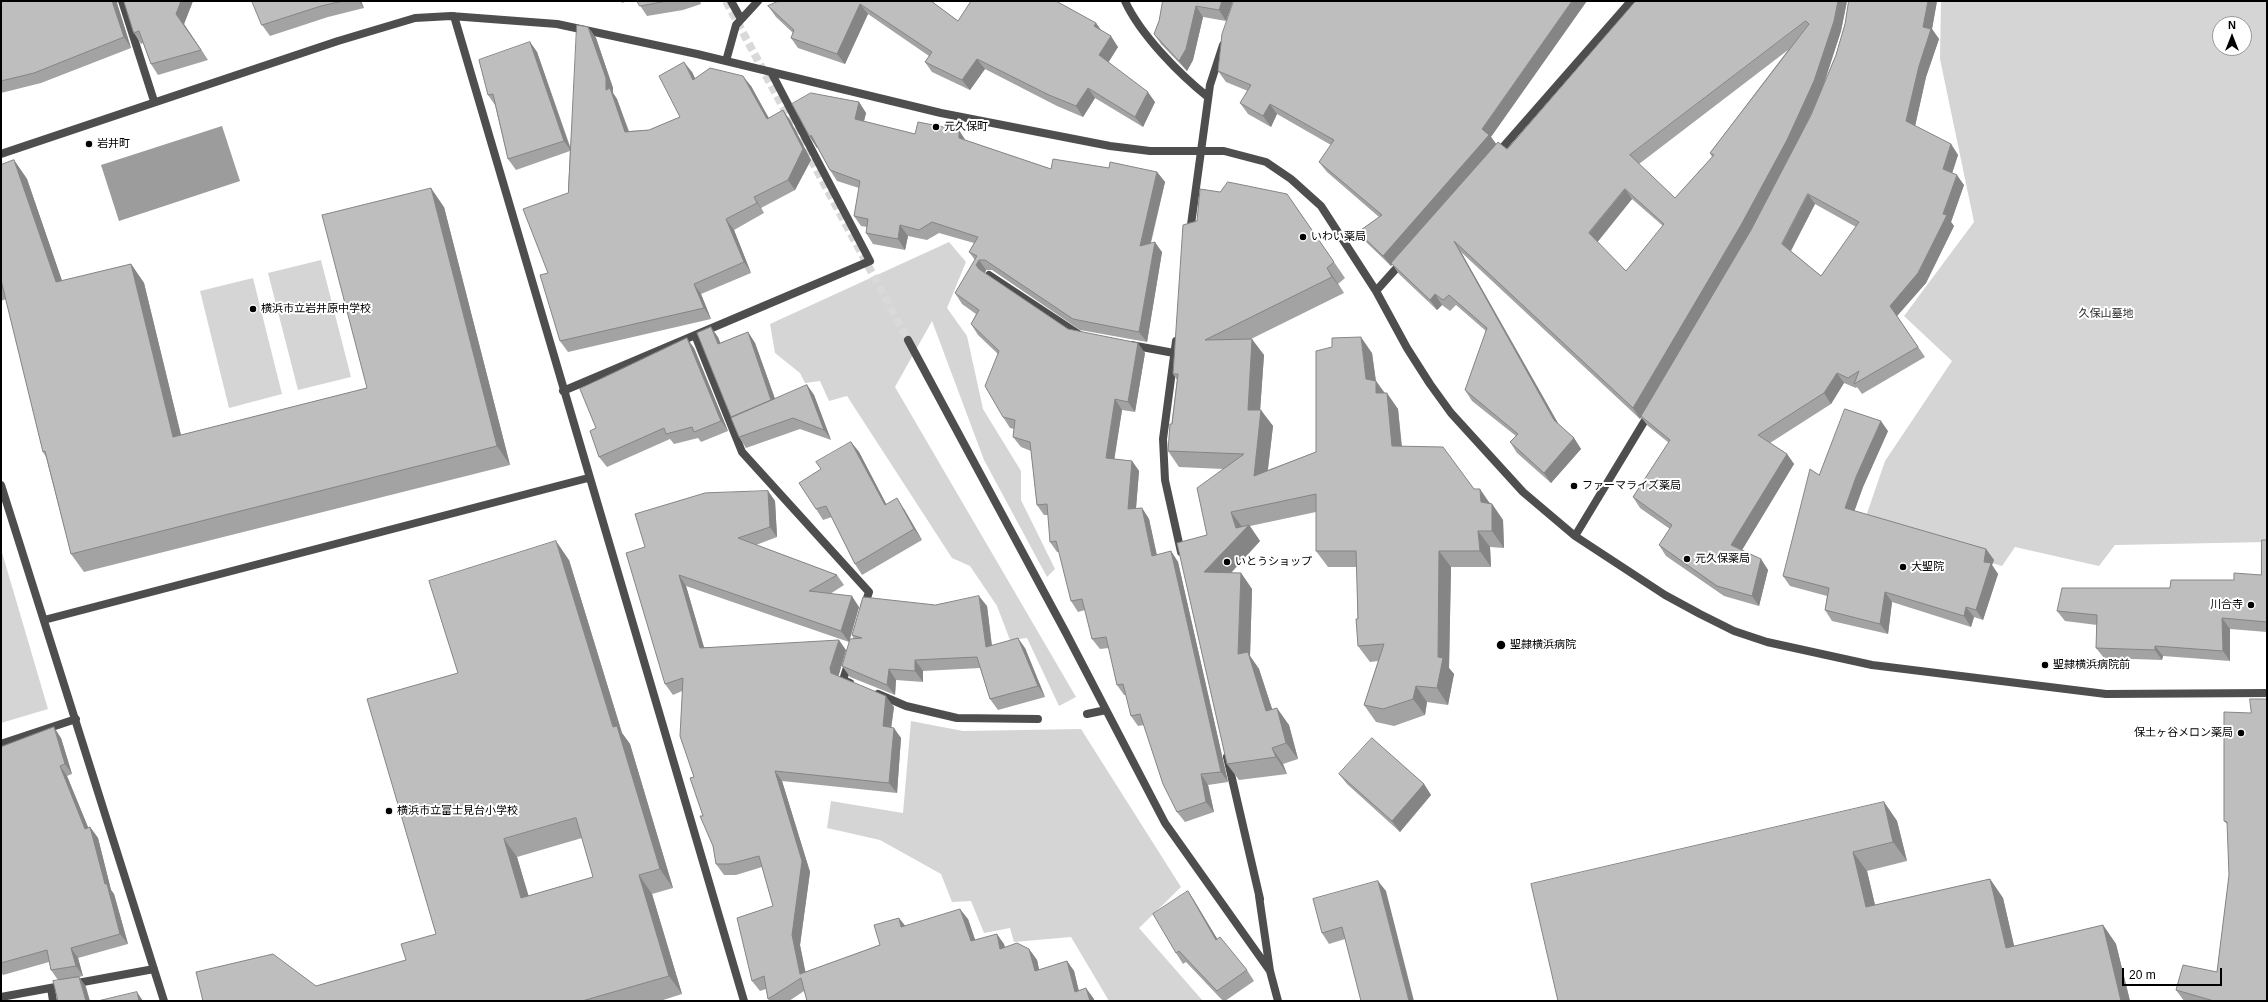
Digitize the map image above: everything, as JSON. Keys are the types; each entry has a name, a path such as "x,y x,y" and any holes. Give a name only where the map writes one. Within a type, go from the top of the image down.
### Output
{"street":[{"path":"122,1 154,101"},
{"path":"731,1 741,19"},
{"path":"726,61 736,25 758,1"},
{"path":"1125,1 1131,14 1183,77 1208,97"},
{"path":"1491,161 1631,1"},
{"path":"454,16 588,478 744,1001"},
{"path":"1,154 154,101 415,18 454,16 485,17 557,24 726,61 941,113 1110,146 1150,151 1224,151 1266,162 1291,179 1321,206 1376,291 1407,348 1451,413 1523,492 1575,536 1665,595 1734,630 1767,642 1872,665 2106,694 2267,693"},
{"path":"1189,244 1210,85 1227,36"},
{"path":"563,391 870,261 771,72"},
{"path":"1376,291 1407,255"},
{"path":"989,275 1078,335 1085,336"},
{"path":"1177,330 1163,439 1165,480 1182,557"},
{"path":"695,335 742,452 869,592 862,614"},
{"path":"908,340 1165,823 1270,971"},
{"path":"1122,343 1174,353"},
{"path":"1575,536 1653,407"},
{"path":"44,620 588,478"},
{"path":"1,485 164,1001"},
{"path":"852,651 843,680 857,686"},
{"path":"871,692 906,706 957,718 1038,719"},
{"path":"1087,714 1106,710"},
{"path":"1,744 76,719"},
{"path":"1226,751 1260,899"},
{"path":"1258,889 1270,971 1278,1001"},
{"path":"1,997 154,969"},
{"path":"51,988 53,1001"}],"green space":[{"name":"久保山墓地","path":"1941,1 2267,1 2267,542 2115,545 2099,566 2015,547 2002,566 1863,525 1885,461 1952,361 1904,316 1974,222 1940,59"},
{"path":"949,242 966,262 947,308 967,336 983,409 1021,471 1021,500 1055,569 1047,577 984,460 932,321 895,387 1076,697 1059,706 1027,638 1010,640 997,606 970,566 952,558 847,396 829,401 820,381 805,383 800,373 775,353 770,324"},
{"path":"321,260 351,377 298,390 268,273"},
{"path":"253,278 282,394 229,408 200,291"},
{"path":"1,549 48,709 1,723"},
{"path":"911,721 963,731 1081,729 1181,887 1139,928 1203,1001 1109,1001 1071,937 1014,942 1010,928 984,933 971,901 952,902 941,874 880,840 827,828 831,801 903,813"}],"shaded area":[{"path":"222,126 240,181 119,221 101,165"}],"building":[{"path":"1,1 112,1 124,37 34,73 1,81"},
{"path":"124,1 181,1 176,14 201,50 151,64 139,31 134,33"},
{"path":"252,1 343,1 321,6 262,25"},
{"path":"637,1 667,1 640,6"},
{"path":"779,1 931,1 958,21 971,1 1056,1 1096,23 1094,26 1111,36 1099,55 1148,92 1135,117 1088,88 1076,106 1049,95 977,59 962,80 925,62 932,52 860,4 837,54 791,38 794,30 768,6"},
{"path":"1163,1 1222,1 1219,10 1196,6 1186,49 1179,61 1154,34 1159,21"},
{"path":"1234,1 1572,1 1482,129 1489,135 1383,256 1358,232 1382,215 1319,162 1334,140 1270,104 1263,116 1240,103 1251,85 1218,71 1222,34"},
{"path":"1636,1 1838,1 1834,21 1814,81 1787,140 1741,225 1633,408 1454,241 1554,420 1574,438 1544,473 1510,442 1518,434 1465,390 1487,328 1449,295 1443,300 1435,294 1430,300 1391,263 1498,142 1507,149","holes":["1806,21 1809,24 1710,153 1714,155 1675,198 1630,155","1625,189 1664,224 1626,271 1589,233"]},
{"path":"1849,1 1928,1 1923,27 1931,29 1919,66 1906,121 1951,144 1943,169 1957,175 1943,214 1947,215 1918,273 1890,306 1918,347 1854,384 1859,371 1848,378 1837,373 1824,393 1758,435 1787,454 1731,545 1761,559 1752,596 1717,586 1659,545 1672,525 1633,497 1670,440 1641,416 1751,230 1811,115 1836,55 1845,24","holes":["1808,194 1859,222 1821,276 1782,244"]},
{"path":"577,25 588,27 606,78 606,90 610,88 625,132 649,130 680,117 659,76 684,62 693,80 710,68 743,76 767,119 783,110 803,149 788,180 754,197 757,203 726,219 744,262 694,284 704,308 560,341 540,275 548,273 523,209 568,193"},
{"path":"530,42 564,141 508,159 493,94 488,95 479,60"},
{"path":"811,93 859,102 855,119 915,134 918,122 959,130 959,138 1051,169 1053,159 1109,168 1110,162 1157,172 1140,246 1155,242 1139,332 1073,319 985,260 979,260 976,265 979,269 1068,329 1138,343 1128,402 1115,399 1106,458 1132,461 1128,509 1142,508 1152,556 1171,551 1221,772 1201,774 1206,802 1177,812 1163,784 1140,714 1131,716 1123,684 1117,685 1106,637 1092,639 1082,599 1071,601 1056,541 1050,542 1047,504 1037,505 1030,442 1013,437 1015,420 1003,417 985,386 999,351 971,324 979,310 955,293 977,256 969,252 978,237 932,222 919,230 900,225 898,239 866,233 868,219 854,216 860,181 830,170 792,104"},
{"path":"14,160 56,282 131,264 173,437 367,388 322,215 431,188 497,446 71,554 45,451 43,452 1,280 1,165"},
{"path":"1228,182 1287,194 1334,262 1327,268 1332,277 1205,340 1252,339 1248,410 1261,410 1254,476 1316,452 1316,351 1332,347 1332,338 1361,337 1366,379 1376,381 1376,393 1387,393 1392,446 1443,447 1474,489 1480,489 1481,502 1492,504 1492,531 1478,531 1480,551 1439,551 1438,657 1443,658 1437,688 1416,686 1413,699 1383,709 1364,705 1384,644 1358,646 1356,619 1358,619 1356,551 1316,551 1316,494 1231,512 1236,528 1249,525 1204,572 1241,573 1238,654 1248,652 1266,711 1277,708 1286,743 1272,748 1276,757 1227,764 1177,543 1207,535 1197,488 1244,454 1168,451 1170,424 1172,424 1178,374 1173,374 1183,225 1197,221 1200,189 1220,192"},
{"path":"711,327 718,344 748,332 771,400 731,417 697,333"},
{"path":"687,338 721,421 694,432 692,427 666,434 664,428 599,457 590,431 596,428 580,389"},
{"path":"807,385 824,430 793,418 739,437 731,418"},
{"path":"1845,409 1881,421 1856,477 1845,508 1986,549 1984,562 1991,563 1976,610 1966,607 1964,616 1885,592 1880,624 1825,610 1829,588 1783,576 1810,469 1819,475"},
{"path":"851,442 885,505 897,498 914,529 855,564 826,506 816,509 799,483 821,469 816,462"},
{"path":"768,491 770,527 738,538 837,575 809,591 852,596 841,631 679,575 700,648 839,640 830,668 831,673 886,696 883,726 894,728 889,783 775,771 802,861 792,935 800,974 880,945 874,925 899,918 901,927 960,909 971,941 997,934 1000,949 1017,943 1029,949 1035,971 1067,961 1075,992 1086,988 1090,1001 807,1001 801,978 768,999 764,976 752,981 737,918 773,906 759,856 729,864 716,864 713,846 700,816 703,816 690,778 694,777 680,736 683,678 665,684 626,553 645,547 635,514 705,493"},
{"path":"2262,540 2267,540 2267,622 2222,618 2223,651 2155,646 2155,650 2096,648 2097,615 2057,611 2062,588 2170,588 2171,580 2234,580 2234,573 2261,575"},
{"path":"556,541 613,727 617,726 660,869 639,875 669,976 582,1001 203,1001 196,972 273,954 316,986 406,960 401,944 436,934 367,699 458,673 429,581","holes":["576,818 593,877 521,898 504,839"]},
{"path":"979,596 986,647 1018,638 1038,686 990,699 977,657 915,660 915,671 889,669 887,685 842,666 850,639 862,638 852,635 863,597 935,605"},
{"path":"2250,699 2267,699 2267,1001 2214,1001 2176,990 2183,965 2217,972 2229,875 2227,822 2224,821 2224,712 2251,713"},
{"path":"54,727 65,764 60,766 85,829 90,827 120,934 71,948 76,966 51,970 47,950 1,963 1,747"},
{"path":"1372,738 1424,784 1392,821 1339,774"},
{"path":"1884,802 1893,842 1853,852 1866,907 1990,879 2006,948 2103,925 2121,1001 1558,1001 1531,884"},
{"path":"1378,881 1409,1001 1361,1001 1342,927 1322,933 1313,899"},
{"path":"1188,891 1216,940 1220,937 1247,970 1217,991 1179,951 1176,953 1153,914"},
{"path":"79,977 86,1001 58,1001 53,981"},
{"path":"137,992 139,1001 98,1001"}],"tunnel":[{"path":"726,1 908,340"}],"place":[{"name":"元久保町","path":"936,127"},
{"name":"岩井町","path":"89,144"},
{"name":"いわい薬局","path":"1303,237"},
{"name":"横浜市立岩井原中学校","path":"253,309"},
{"name":"ファーマライズ薬局","path":"1574,486"},
{"name":"元久保薬局","path":"1687,559"},
{"name":"いとうショップ","path":"1227,562"},
{"name":"大聖院","path":"1903,567"},
{"name":"川合寺","path":"2251,605"},
{"name":"聖隷横浜病院","path":"1501,645"},
{"name":"聖隷横浜病院前","path":"2045,665"},
{"name":"保土ヶ谷メロン薬局","path":"2241,733"},
{"name":"横浜市立富士見台小学校","path":"389,811"}]}
